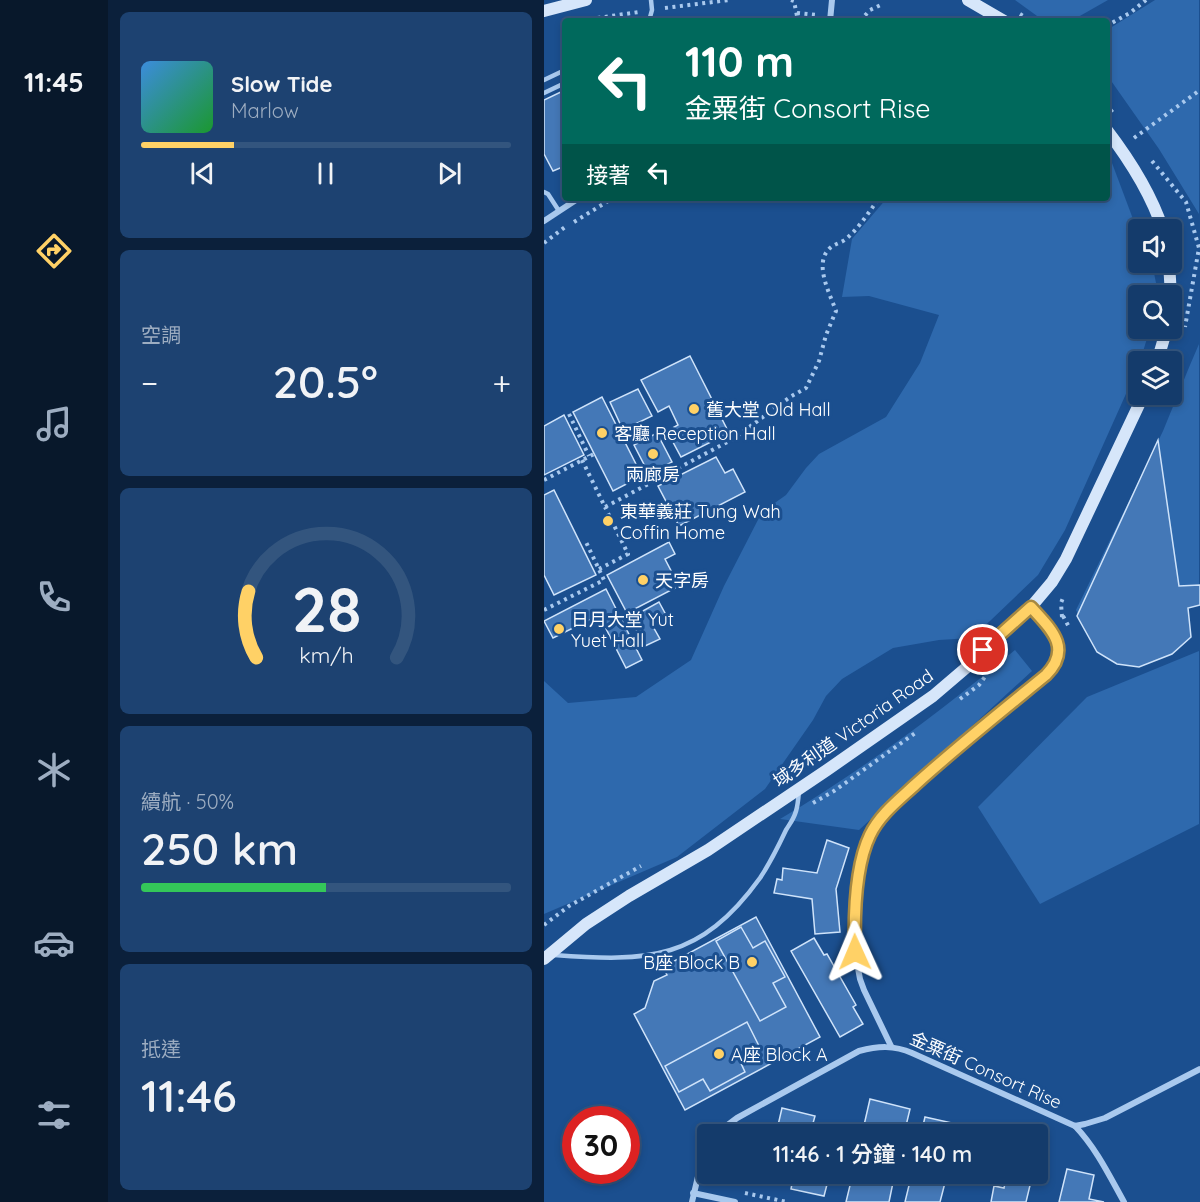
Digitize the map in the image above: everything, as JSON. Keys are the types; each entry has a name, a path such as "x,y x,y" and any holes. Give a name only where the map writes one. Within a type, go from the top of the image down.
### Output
{"main road":[{"path":"544,11 586,0"},
{"path":"968,0 996,18"},
{"path":"1110,135 1134,168 1158,219"},
{"name":"域多利道 Victoria Road","path":"549,954 586,924 708,850 796,791 933,696 967,667 1031,607 1052,582 1079,535 1139,405"}],"street":[{"path":"830,18 832,0"},
{"path":"544,221 574,201"},
{"name":"金粟街 Consort Rise","path":"1031,607 1050,628 1058,642 1057,660 1051,670 959,746 888,810 873,830 866,845 857,891 855,923 855,952 864,990 891,1046 912,1053 1075,1126 1086,1125 1105,1118 1200,1069"},
{"path":"729,1124 859,1051 891,1046"},
{"path":"1075,1126 1087,1138 1124,1202"},
{"path":"692,1202 697,1181"},
{"path":"693,1193 735,1202"}],"lane":[{"path":"651,0 651,18"},
{"path":"544,80 562,71"},
{"path":"544,93 562,84"},
{"path":"544,192 548,194 559,211"},
{"path":"549,954 627,958 649,956 671,951 692,942 712,929 732,912 750,891 777,851 796,813 796,791"}],"path":[{"path":"1110,24 1130,13 1146,0"},
{"path":"793,1 797,18"},
{"path":"863,18 870,10 883,4"},
{"path":"1133,139 1200,90"},
{"path":"544,243 568,225 608,201"},
{"path":"605,507 733,440 790,397 806,388 819,361 836,311 822,271 823,259 829,249 846,240 878,201"},
{"path":"569,414 589,456"},
{"path":"544,480 594,454"},
{"path":"582,460 628,554 599,569"},
{"path":"544,610 604,580 586,542"},
{"path":"1063,616 1071,634"},
{"path":"735,1190 787,1202"}],"shaded area":[{"path":"1015,0 1108,0 1076,18 1040,18"},
{"path":"1155,0 1199,0 1199,214 1159,149 1110,79 1110,28"},
{"path":"1110,160 1133,219 1128,219 1128,273 1154,273 1156,285 1128,285 1128,339 1147,339 1143,351 1128,351 1128,389 1065,530 1038,575 971,638 939,640 893,648 842,679 826,696 813,720 765,789 677,857 544,914 544,681 568,703 636,697 691,660 724,586 762,512 786,495 819,454 886,417 920,363 939,315 869,296 842,297 852,239 884,201 1110,201"},
{"path":"1199,344 1199,603 1189,608 1174,630 1149,646 1097,653 1076,610 1174,405 1182,405 1182,385"},
{"path":"1015,650 1032,671 859,830 780,819 901,739"},
{"path":"1199,651 1199,824 1040,904 978,807 1087,697"}],"building":[{"path":"562,91 562,167 553,171 544,154 544,100"},
{"name":"舊大堂 Old Hall","path":"690,356 729,433 681,457 667,431 678,425 669,406 658,412 641,380"},
{"path":"638,389 652,416 623,430 610,402"},
{"name":"客廳 Reception Hall","path":"602,397 642,476 613,491 573,412"},
{"path":"564,415 584,455 544,475 544,426"},
{"name":"兩廊房","path":"657,433 672,462 649,474 634,445"},
{"path":"1158,440 1179,586 1200,585 1200,605 1188,608 1191,637 1172,654 1139,667 1117,664 1097,652 1077,616"},
{"path":"716,457 725,473 733,469 745,492 679,526 658,486"},
{"path":"554,490 596,575 554,595 544,575 544,495"},
{"name":"天字房","path":"669,542 675,554 665,559 679,586 627,613 607,575"},
{"name":"日月大堂 Yut Yuet Hall","path":"606,589 642,660 626,668 599,615 553,638 544,621"},
{"path":"659,602 666,615 651,623 660,639 645,646 630,618"},
{"path":"827,840 849,848 836,889 840,932 815,934 812,899 774,893 777,879 782,880 783,868 817,873"},
{"path":"756,917 820,1037 685,1110 634,1014 645,1008 654,981 667,975 663,967"},
{"name":"B座 Block B","path":"741,927 753,948 765,941 785,977 773,983 786,1007 760,1021 716,941"},
{"name":"A座 Block A","path":"814,938 824,955 827,954 856,1005 853,1007 863,1024 840,1037 791,951"},
{"name":"A座 Block A","path":"747,1022 760,1048 739,1059 745,1072 710,1091 703,1079 679,1092 665,1066"},
{"path":"870,1099 910,1109 906,1124 864,1124"},
{"path":"782,1108 815,1116 813,1124 778,1124"},
{"path":"925,1117 956,1124 923,1124"},
{"path":"1067,1169 1094,1175 1089,1199 1104,1202 1059,1202"},
{"path":"792,1184 827,1184 824,1196 791,1189"},
{"path":"850,1184 893,1184 889,1202 846,1202"},
{"path":"909,1184 945,1184 940,1202 905,1202"},
{"path":"1005,1184 1030,1184 1026,1202 991,1202 994,1186 1004,1188"}],"place":[{"name":"舊大堂 Old Hall","path":"694,409"},
{"name":"客廳 Reception Hall","path":"602,433"},
{"name":"兩廊房","path":"653,454"},
{"name":"東華義莊 Tung Wah Coffin Home","path":"608,521"},
{"name":"天字房","path":"643,580"},
{"name":"日月大堂 Yut Yuet Hall","path":"559,629"},
{"name":"B座 Block B","path":"752,962"},
{"name":"A座 Block A","path":"719,1054"}],"route":[{"path":"855,952 859,877 866,845 877,823 888,810 959,746 1046,675 1057,660 1059,648 1050,628 1031,607 983,650"}]}
